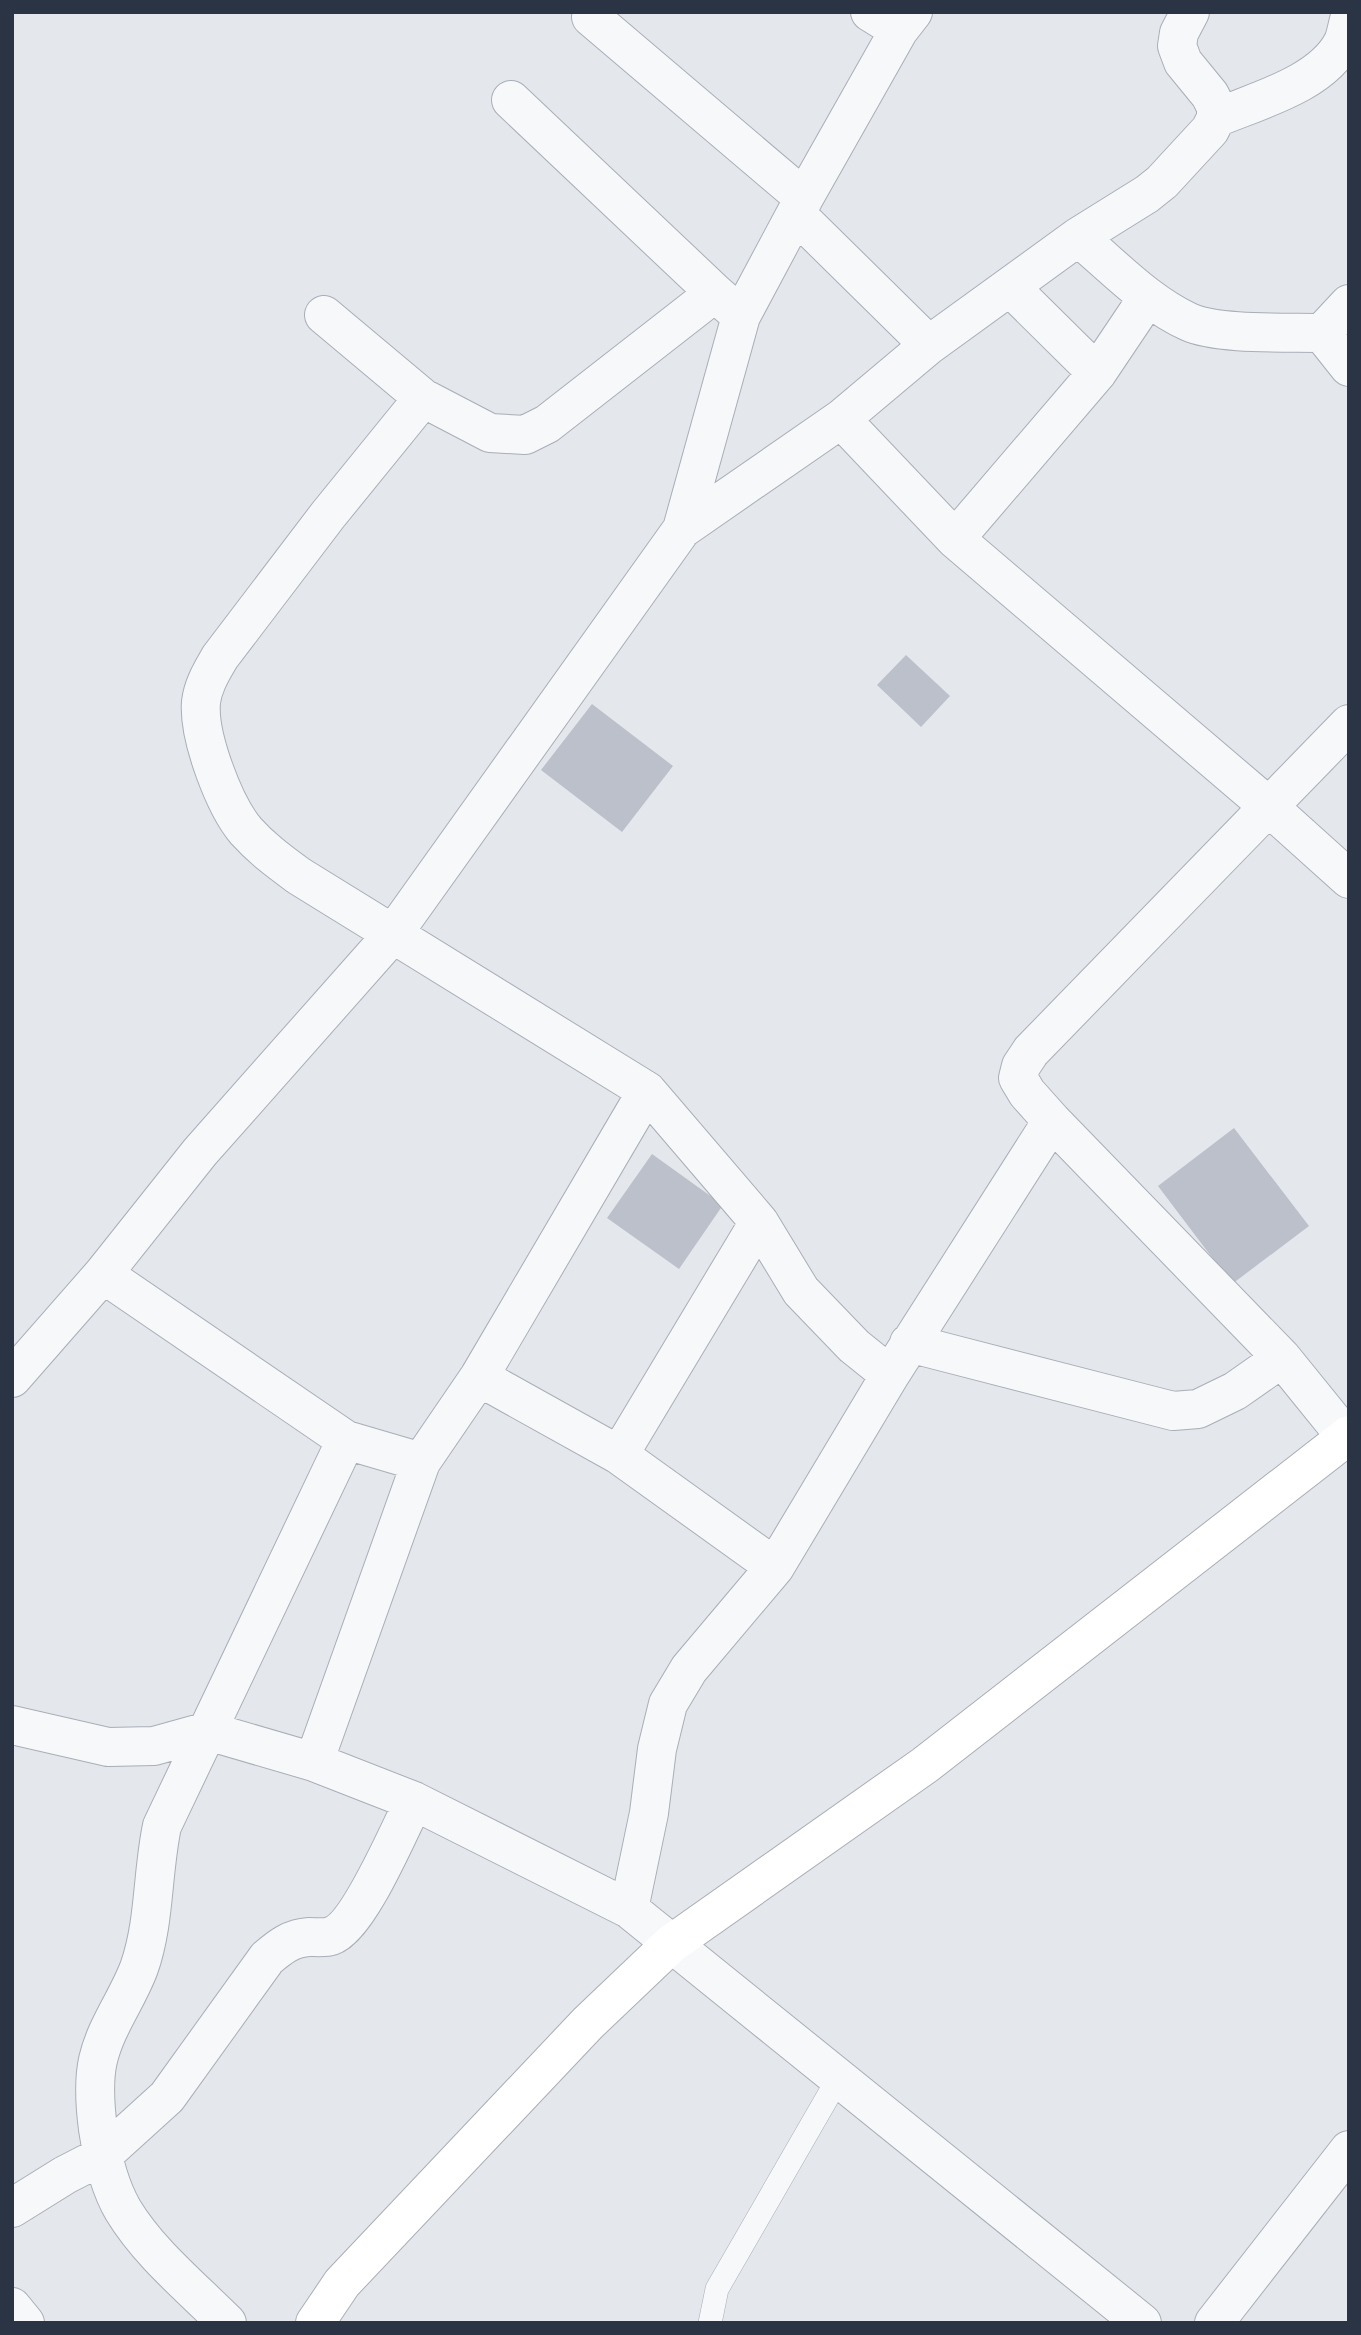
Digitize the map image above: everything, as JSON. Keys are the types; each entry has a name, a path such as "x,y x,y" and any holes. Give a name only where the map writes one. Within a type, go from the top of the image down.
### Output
{"street":[{"path":"12,1378 103,1274 200,1152 393,934 682,528 841,419 929,345 1078,237 1147,194 1162,182 1210,130 1216,118 1216,107 1210,95 1183,62 1177,46 1179,33 1190,12"},
{"path":"592,17 800,206 929,345"},
{"path":"324,316 423,398 490,433 525,435 547,425 728,304 800,206 894,18"},
{"path":"1216,118 1314,74 1342,42 1349,20"},
{"path":"511,100 728,304"},
{"path":"1078,237 1147,297 1190,323 1228,330 1322,333 1349,367"},
{"path":"1010,287 1097,373"},
{"path":"955,538 1097,373 1147,297"},
{"path":"1322,333 1349,303"},
{"path":"682,528 728,304"},
{"path":"423,398 328,516 220,657 207,680 201,700 201,720 208,749 230,809 245,830 266,852 299,876 647,1091 759,1222 801,1291 846,1338 900,1359 1173,1411 1198,1409 1235,1391 1282,1358"},
{"path":"841,419 955,538 1268,806 1349,879"},
{"path":"315,2323 342,2283 589,2023 670,1944 925,1765 1348,1436 1282,1358 1052,1121 1018,1078 1021,1066 1031,1051 1349,723"},
{"path":"314,1762 421,1462 479,1377 647,1091"},
{"path":"629,1909 649,1813 657,1749 668,1704 689,1669 775,1567 900,1359 1052,1121"},
{"path":"619,1455 759,1222"},
{"path":"103,1274 346,1440 421,1462"},
{"path":"479,1377 619,1455 775,1567"},
{"path":"84,2165 95,2106 98,2061 109,2028 139,1968 153,1899 162,1826 346,1440"},
{"path":"12,1725 108,1747 154,1746 208,1731 314,1762 414,1801 629,1909 1142,2323"},
{"path":"12,2208 84,2165 167,2097 267,1958 285,1942 331,1936 344,1928 359,1909 414,1801"},
{"path":"1214,2323 1349,2150"},
{"path":"84,2165 159,2255 227,2323"},
{"path":"12,2307 25,2323"}],"lane":[{"path":"709,2323 717,2289 838,2078"}],"building":[{"path":"906,655 950,696 921,727 877,685"},
{"path":"592,704 673,766 622,832 541,770"},
{"path":"1234,1128 1309,1226 1232,1284 1158,1186"},
{"path":"652,1154 723,1205 679,1269 607,1218"}]}
